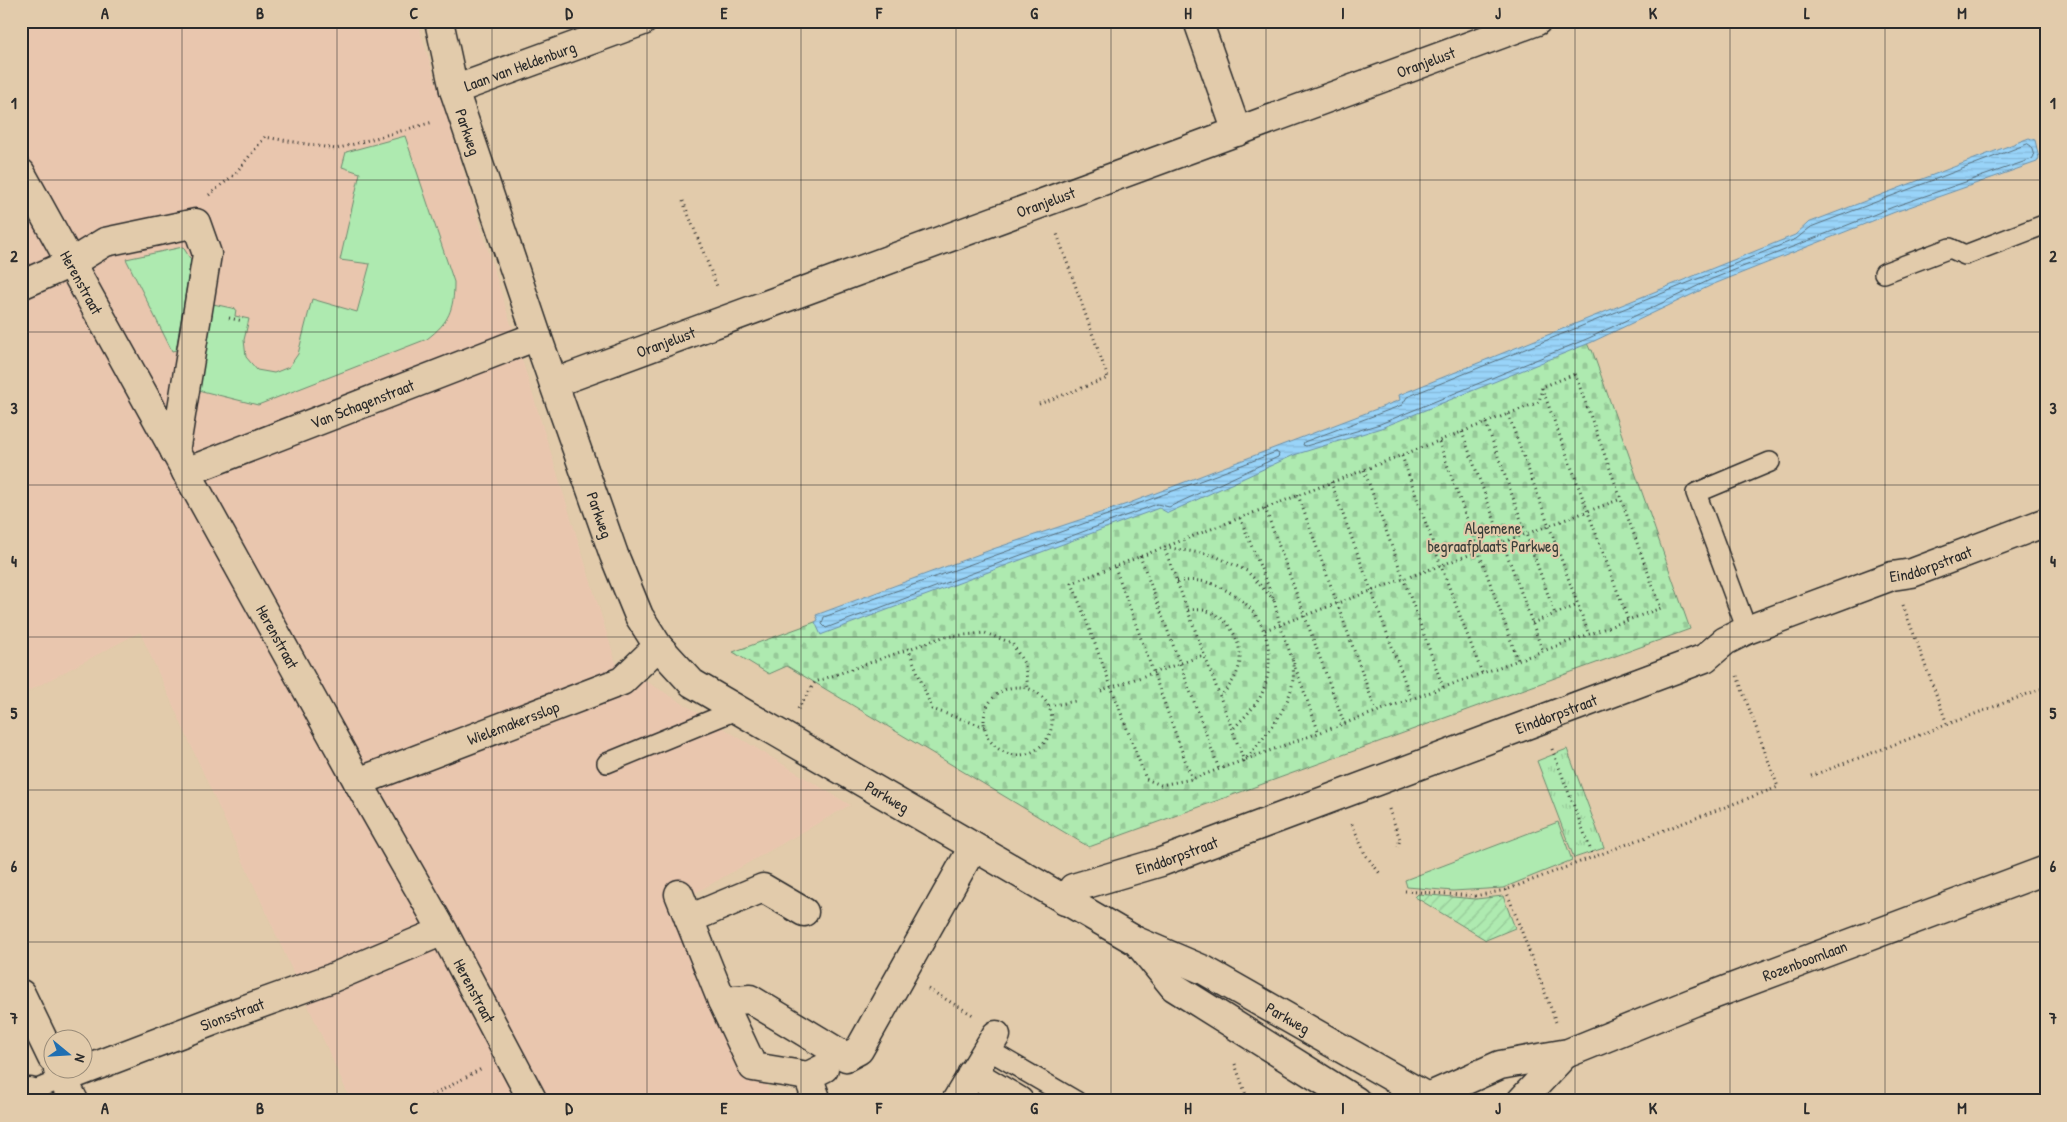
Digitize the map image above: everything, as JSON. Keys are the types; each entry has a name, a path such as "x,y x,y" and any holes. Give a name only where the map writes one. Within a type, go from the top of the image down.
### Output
{"street":[{"name":"Parkweg","path":"439,21 454,90 537,336 614,554 638,616 658,646 692,683 1065,901 1136,941 1204,970 1430,1099"},
{"name":"Laan van Heldenburg","path":"454,90 643,21"},
{"path":"1198,21 1238,132"},
{"name":"Oranjelust","path":"554,383 1537,21"},
{"name":"Herenstraat","path":"21,173 358,782 443,931 533,1101"},
{"path":"21,285 71,263 105,242 196,223 207,254 181,462"},
{"name":"Van Schagenstraat","path":"181,462 537,336"},
{"name":"Einddorpstraat","path":"1065,901 1073,888 1161,862 1542,720 1704,658 1736,636 1892,576 1912,573 2046,522"},
{"name":"Wielemakersslop","path":"358,782 622,680 658,646"},
{"path":"679,894 722,1001 753,1067 812,1089 846,1057 859,1050 899,971 973,847"},
{"name":"Rozenboomlaan","path":"1430,1099 1500,1066 1567,1054 1694,1002 2046,870"},
{"path":"689,919 763,888 804,912"},
{"name":"Sionsstraat","path":"92,1066 332,978 443,931"},
{"name":"Parkweg","path":"1136,941 1174,987 1356,1101"},
{"path":"21,994 42,1037"},
{"path":"722,1001 750,999 846,1057"},
{"path":"956,1101 991,1042"},
{"name":"Rozenboomlaan","path":"1522,1101 1567,1054"},
{"path":"972,1073 1019,1101"}],"lane":[{"path":"1884,273 1950,248 1965,254 2046,224"},
{"path":"1736,636 1696,493 1770,462"},
{"path":"607,763 736,710"},
{"path":"991,1042 1076,1101"},
{"name":"Sionsstraat","path":"27,1096 56,1080"}],"path":[{"path":"196,223 208,196 234,175 265,138 336,150 400,131"},
{"path":"683,201 729,318"},
{"path":"1039,404 1108,378 1046,202"},
{"path":"1575,374 1661,608 1192,779 1161,785 1146,779 1072,582 1539,402 1542,387 1575,374"},
{"path":"1542,387 1586,512 1628,620"},
{"path":"1508,414 1589,635"},
{"path":"1486,423 1555,614"},
{"path":"1462,432 1543,652"},
{"path":"1439,442 1518,660"},
{"path":"1402,456 1482,673"},
{"path":"1364,470 1443,687"},
{"path":"1331,482 1411,698"},
{"path":"1298,495 1376,711"},
{"path":"1265,630 1621,499"},
{"path":"1265,508 1303,616 1344,723"},
{"path":"1240,518 1274,600 1280,625 1319,733"},
{"path":"1164,547 1244,761"},
{"path":"1164,547 1213,555 1247,571 1274,600"},
{"path":"1140,556 1219,769"},
{"path":"1115,567 1192,779"},
{"path":"1892,576 1947,724"},
{"path":"1177,581 1201,581 1221,588 1238,597 1257,615 1265,630 1269,649 1268,673 1263,692 1252,709 1232,730"},
{"path":"1532,624 1578,605"},
{"path":"1188,610 1208,611 1227,622 1236,637 1240,655 1239,668 1231,685 1220,697"},
{"path":"784,736 814,682 943,637 985,633 1012,644 1024,665 1028,688"},
{"path":"1405,891 1475,896 1506,890 1778,787 1736,636"},
{"path":"908,648 932,709 984,728"},
{"path":"1101,691 1204,655"},
{"path":"1244,761 1269,730 1289,699 1294,680 1292,656"},
{"path":"1811,776 2046,687"},
{"path":"1028,688 1044,698 1049,706 1052,717 1052,729 1047,740 1029,754 1017,756 1006,754 996,748 989,739 984,728 984,716 988,705 1005,689 1028,688"},
{"path":"1049,706 1075,701"},
{"path":"1542,720 1593,856"},
{"path":"1338,795 1365,854 1381,875"},
{"path":"1398,847 1400,839"},
{"path":"1506,890 1567,1054"},
{"path":"899,971 989,1024 991,1042"},
{"path":"422,1101 483,1068"}],"shaded area":[{"path":"21,21 417,21 616,663 850,805 676,904 774,1101 351,1101 140,632 21,695"}],"green space":[{"path":"405,136 454,282 453,300 449,315 440,327 427,339 258,405 194,389 213,304 236,309 235,316 249,319 244,340 246,357 257,370 274,373 289,367 298,354 312,299 357,312 370,264 340,260 360,173 342,167 346,152"},
{"path":"183,247 191,260 176,350 172,351 126,259"},
{"name":"Algemene begraafplaats Parkweg","path":"1585,338 1590,350 1592,350 1690,629 1089,847 787,666 769,674 733,652 815,622 823,627"},
{"path":"1567,749 1604,848 1574,858 1537,761"},
{"path":"1558,822 1572,860 1503,888 1453,891 1407,887 1405,880"},
{"path":"1418,894 1476,899 1503,896 1515,928 1486,940 1415,897"}],"water":[{"path":"2029,138 2035,140 2039,158 2037,162 1895,212 1714,284 1592,342 1381,428 1294,455 1168,513 1159,508 821,635 815,622 818,620 816,615 993,549 1127,504 1400,400 1399,395 1795,235 1808,223"}]}
